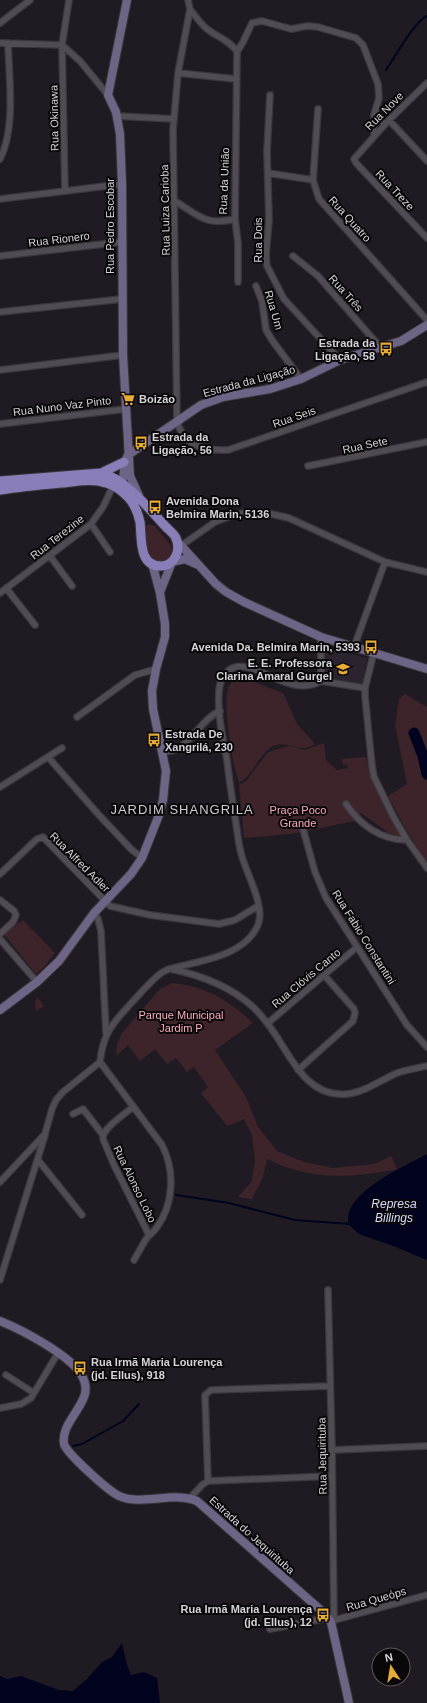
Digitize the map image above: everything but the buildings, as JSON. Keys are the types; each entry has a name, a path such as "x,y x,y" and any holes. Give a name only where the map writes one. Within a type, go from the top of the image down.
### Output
{"main road":[{"path":"108,95 127,0"},
{"name":"Rua Pedro Escobar","path":"108,95 117,116 120,134 126,459 132,482 140,499"},
{"name":"Estrada da Ligação","path":"126,459 177,421 201,405 212,400 270,388 302,379 340,360 401,341 427,325"},
{"path":"101,473 126,459"},
{"name":"Rua Pedro Escobar","path":"118,486 126,459"},
{"path":"0,481 101,473 109,475 134,505 140,526 143,554 147,560 163,566 184,559 199,566"},
{"path":"0,490 84,481 96,481 118,486 140,499 199,566 226,592 244,602 321,637 427,669"},
{"path":"140,526 149,519 159,520"},
{"path":"160,593 177,553 179,542"},
{"path":"0,1010 37,982 59,961 94,913 131,874 142,858 164,800 166,771 152,691 156,669 165,637 165,624 160,593 152,563"},
{"path":"0,1321 58,1353 81,1374 86,1388 84,1396 65,1431 64,1445 67,1450 106,1487 123,1498 190,1498"},
{"name":"Estrada do Jequirituba","path":"190,1498 205,1507 331,1620"},
{"path":"331,1620 349,1703"}],"street":[{"path":"0,23 30,0"},
{"name":"Rua Okinawa","path":"64,191 62,45 69,0"},
{"name":"Rua Luiza Carioba","path":"177,421 174,119 178,73 190,9 188,0"},
{"path":"190,9 198,20 233,47 237,52 244,42 252,23 256,21 262,21 291,29 308,26 318,27 356,38 363,45 378,84 379,98 374,115 374,136"},
{"path":"0,43 62,45 69,49 108,95"},
{"path":"0,159 6,145 10,129 8,43"},
{"name":"Rua da União","path":"175,201 205,220 220,222 235,219 237,52"},
{"path":"178,73 236,79"},
{"name":"Rua Nove","path":"357,154 427,83"},
{"name":"Rua Dois","path":"270,95 267,151 269,220 266,256 267,266 284,299 340,360"},
{"name":"Rua Quatro","path":"318,109 313,180 316,193 323,205 427,320"},
{"path":"374,115 387,122 427,161"},
{"path":"117,116 174,119"},
{"name":"Rua Treze","path":"357,154 354,159 356,163 427,238"},
{"path":"268,173 313,180"},
{"path":"0,199 122,184"},
{"path":"235,219 238,243 238,282"},
{"name":"Rua Rionero","path":"0,256 121,242"},
{"name":"Rua Três","path":"293,256 318,276 381,348"},
{"name":"Rua Um","path":"256,286 262,301 266,330 302,379"},
{"path":"0,312 122,299"},
{"path":"0,370 123,355"},
{"name":"Rua Seis","path":"177,421 182,434 195,445 204,449 228,450 427,382"},
{"name":"Rua Nuno Vaz Pinto","path":"0,424 126,409"},
{"name":"Rua Sete","path":"308,466 427,442"},
{"name":"Rua Terezine","path":"0,593 91,524 118,486"},
{"path":"179,542 215,522 234,515 251,512 267,513 289,518 385,562 427,572"},
{"path":"91,524 110,552"},
{"path":"50,556 72,586"},
{"path":"354,647 385,562"},
{"path":"6,588 35,625"},
{"path":"321,637 321,681"},
{"path":"374,652 365,688 366,716 373,771 378,787 407,840 427,868"},
{"path":"106,1035 113,1022 156,977 169,969 217,956 236,948 252,935 258,925 260,916 253,883 239,845 220,711 220,684 225,675 235,668 248,668 298,686 308,686 321,681 365,688"},
{"path":"78,717 135,675 156,669"},
{"path":"162,751 171,752 180,748 207,720 220,711"},
{"path":"0,787 62,748"},
{"path":"48,757 98,814 127,845 142,858"},
{"path":"346,804 354,817 378,833 389,838 407,840"},
{"name":"Rua Fabio Constantini","path":"303,829 319,883 339,920 407,1025 427,1047"},
{"name":"Rua Alfred Adler","path":"0,874 41,837 45,838 106,902"},
{"path":"0,900 14,911 16,916 13,922 0,934"},
{"path":"106,902 110,906 124,910 219,924 235,920 258,906"},
{"path":"0,1280 56,1100 63,1092 100,1062 106,1035 101,931 98,919 94,913"},
{"path":"0,939 37,982"},
{"name":"Rua Clóvis Canto","path":"268,1023 357,947"},
{"path":"169,969 207,980 226,988 251,1006 268,1023 298,1070 307,1080 324,1090 347,1094 366,1088 399,1072 427,1066"},
{"path":"298,1070 353,1021 355,1017 354,1010 324,975"},
{"path":"100,1062 162,1145 169,1160 171,1173 169,1196 164,1214 157,1227 147,1238 134,1260"},
{"name":"Rua Alonso Lobo","path":"134,1107 108,1128 103,1135 107,1152 147,1238"},
{"path":"73,1114 83,1109 103,1135"},
{"path":"0,1182 45,1134"},
{"path":"38,1160 82,1215"},
{"name":"Rua Jequirituba","path":"328,1290 332,1450 331,1620"},
{"path":"0,1408 21,1404 27,1401 34,1393 58,1353"},
{"path":"6,1375 34,1393"},
{"path":"208,1482 206,1393 211,1390 330,1386"},
{"path":"332,1450 427,1446"},
{"path":"190,1498 202,1485 208,1482 332,1476"},
{"name":"Rua Queóps","path":"270,1628 331,1620 427,1595"}],"shaded area":[{"name":"E. E. Professora Clarina Amaral Gurgel","path":"323,648 367,658 362,685 321,680"}],"green space":[{"path":"148,524 155,526 171,546 173,556 162,565 147,558 144,529"},
{"path":"241,677 283,693 297,724 315,744 305,748 284,744 273,746 263,754 247,776 239,782 236,774 227,722 227,697 230,684"},
{"path":"405,694 427,707 427,862 406,830 388,796 407,784 395,725 399,699"},
{"name":"Praça Poco Grande","path":"324,743 326,760 337,770 348,768 347,764 343,765 342,759 366,757 369,771 402,835 400,837 389,833 361,813 355,821 291,834 244,838 239,783 241,784 247,780 267,753 289,746 305,750"},
{"path":"23,920 55,953 44,967 36,974 4,934"},
{"name":"Parque Municipal Jardim P","path":"172,983 196,987 207,991 226,1001 253,1023 215,1050 246,1097 258,1127 277,1151 304,1162 333,1168 375,1164 391,1156 397,1169 371,1174 345,1176 318,1175 286,1167 267,1159 263,1177 252,1199 238,1197 252,1181 255,1160 252,1135 244,1119 227,1126 201,1093 208,1087 194,1067 187,1072 176,1058 167,1064 155,1049 140,1061 128,1045 116,1056 117,1045 122,1033 160,989"},
{"path":"37,997 44,1006 36,1011 35,1002"}],"water":[{"name":"Represa Billings","path":"427,1154 427,1260 359,1234 348,1224 348,1216 354,1203 372,1186 394,1171"},
{"path":"122,1643 131,1675 144,1672 157,1678 160,1703 0,1703 0,1676 7,1679 21,1676 59,1690 73,1691 87,1679 102,1662 112,1657"}],"waterway":[{"path":"386,70 416,25 427,16"},
{"path":"414,733 423,756 427,774"},
{"path":"176,1195 229,1203 295,1220 350,1224"},
{"path":"73,1446 82,1444 123,1421 139,1404"}],"place":[{"name":"Estrada da Ligação, 58","path":"386,349"},
{"name":"Boizão","path":"128,399"},
{"name":"Estrada da Ligação, 56","path":"141,443"},
{"name":"Avenida Dona Belmira Marin, 5136","path":"155,507"},
{"name":"Avenida Da. Belmira Marin, 5393","path":"371,647"},
{"name":"E. E. Professora Clarina Amaral Gurgel","path":"343,669"},
{"name":"Estrada De Xangrilá, 230","path":"154,740"},
{"name":"Rua Irmã Maria Lourença (jd. Ellus), 918","path":"80,1368"},
{"name":"Rua Irmã Maria Lourença (jd. Ellus), 12","path":"323,1615"}],"district":[{"name":"JARDIM SHANGRILA","path":"182,809"}]}
